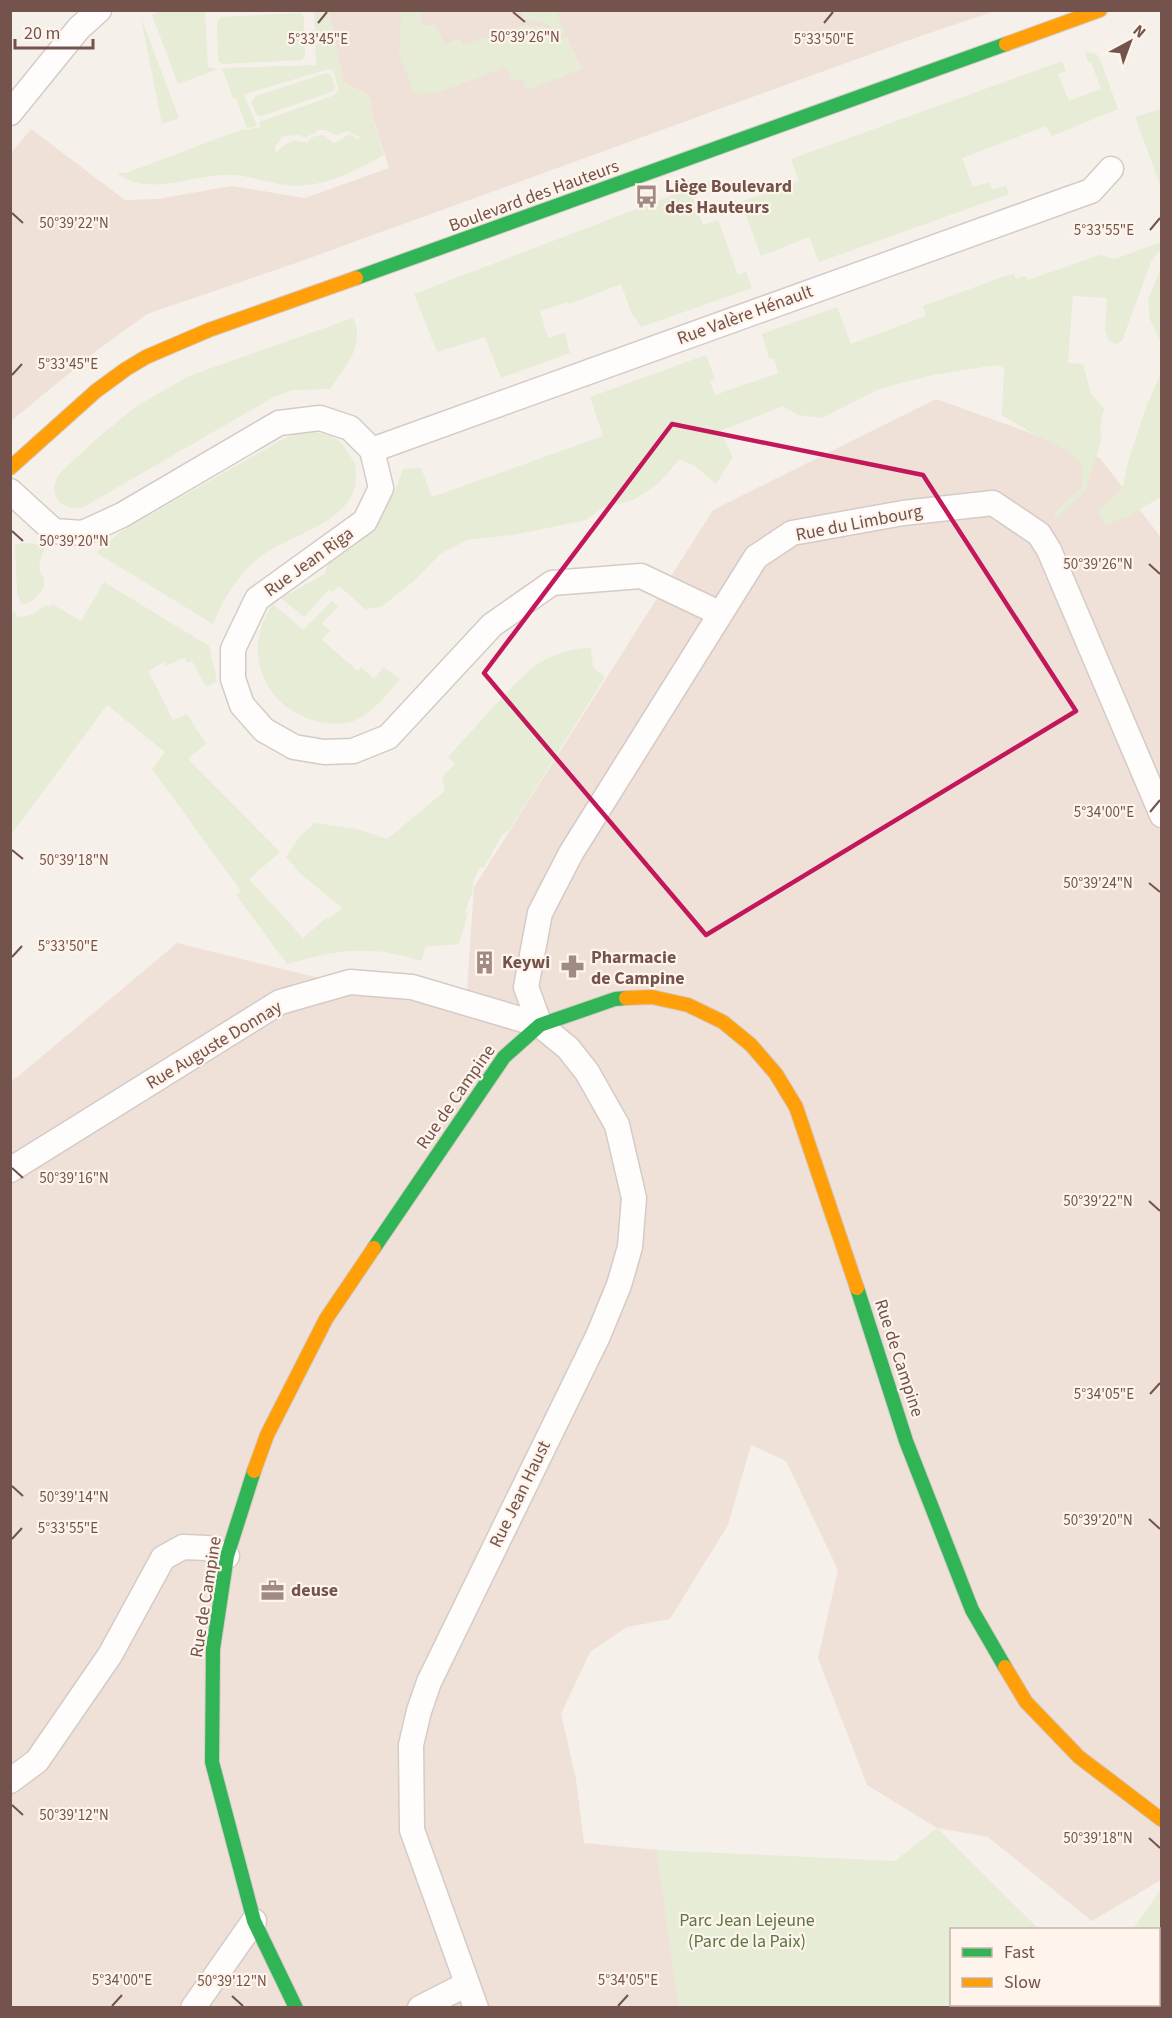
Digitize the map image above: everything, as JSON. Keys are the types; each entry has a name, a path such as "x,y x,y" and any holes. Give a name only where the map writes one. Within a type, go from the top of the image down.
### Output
{"street":[{"path":"10,113 79,28 99,10"},
{"name":"Boulevard des Hauteurs","path":"10,468 96,392 126,369 160,350 210,330 1100,10"},
{"name":"Rue Valère Hénault","path":"372,450 1091,191 1111,169"},
{"path":"10,491 54,531 83,533 122,515 279,423 320,418 350,428 372,450"},
{"name":"Rue Jean Riga","path":"372,450 381,488 365,521 257,599 233,649 233,679 242,705 264,730 294,747 324,752 353,751 388,737 492,625 552,584 641,576 719,613"},
{"name":"Rue du Limbourg","path":"540,1025 526,987 540,913 571,853 756,557 792,533 903,513 993,502 1039,534 1049,549 1161,815"},
{"name":"Rue Auguste Donnay","path":"10,1170 280,1002 350,981 412,987 540,1025"},
{"name":"Rue de Campine","path":"296,2007 254,1921 212,1762 213,1649 227,1556 246,1492 267,1435 326,1319 504,1057 540,1025 615,999 652,997 688,1005 723,1022 751,1045 776,1074 796,1107 839,1230 906,1441 972,1610 1026,1702 1079,1757 1161,1820"},
{"name":"Rue Jean Haust","path":"476,2007 412,1830 411,1744 429,1682 598,1336 619,1285 630,1247 634,1198 617,1125 587,1072 568,1048 540,1025"},
{"path":"10,1781 37,1761 110,1655 163,1558 183,1547 207,1548 227,1556"},
{"path":"193,2007 254,1921"},
{"path":"420,2007 467,1984"}],"highlighted area":[{"path":"672,424 923,475 1076,711 706,935 484,673"}],"shaded area":[{"path":"329,11 995,11 293,264 147,314 99,349 11,421 11,153 31,129 125,200 157,199 232,186 305,198 389,168 370,109 368,95 343,82"},
{"path":"936,399 1100,458 1162,539 1161,1880 1092,1921 988,1837 937,1828 867,1785 818,1658 838,1570 786,1461 751,1445 728,1525 670,1619 627,1627 590,1652 561,1714 576,1779 584,1843 657,1850 679,2007 11,2007 10,1083 177,943 546,1034 466,1003 474,887 713,510"}],"green space":[{"path":"250,10 205,12 208,67 218,69 178,84 152,15 162,11"},
{"path":"314,11 329,11 343,82 368,95 373,104 370,110 384,155 337,178 297,186 234,175 204,177 174,183 144,184 117,173 126,173 243,129 260,127 259,122 335,95 339,90 333,71 329,69 248,93 244,95 257,126 247,128 222,68 316,65","holes":["318,130 325,130 336,135 347,131 360,137 358,140 350,134 334,143 324,135 312,137 306,143 289,142 276,153 275,146 283,136 299,135 306,138"]},
{"path":"401,11 421,11 422,25 435,25 445,45 460,38 463,45 525,25 545,27 556,40 567,37 582,69 527,90 522,78 512,82 506,67 434,94 432,91 421,95 420,92 414,94 399,53"},
{"path":"521,11 556,11 565,33 558,35 551,27 543,23 524,21"},
{"path":"300,13 304,17 305,56 301,60 222,64 218,61 217,22 221,17"},
{"path":"141,18 179,118 162,124"},
{"path":"1085,52 1096,54 1100,59 1118,109 1052,136 1046,126 962,158 973,187 989,182 993,190 1006,185 1009,194 819,262 809,237 761,256 741,202 799,181 791,159 1062,61 1066,71 1058,74 1069,101 1101,89"},
{"path":"326,73 332,76 335,89 331,92 262,116 257,115 251,102 256,96"},
{"path":"1162,109 1161,187 1135,117"},
{"path":"710,181 712,188 692,195 703,225 718,220 738,275 746,272 752,288 641,327 631,312 621,284 569,304 568,302 540,311 548,338 565,332 570,353 501,378 485,337 437,352 414,294"},
{"path":"1161,242 1161,249 1151,262 1122,341 1116,344 1109,341 1105,331 1107,298 1073,296 1068,363 1083,364 1091,394 1104,408 1100,429 1102,438 1085,491 1056,518 1054,513 1082,487 1082,465 1069,451 1002,415 1004,368 997,365 932,375 879,389 822,418 798,415 783,406 720,431 733,457 716,484 695,466 680,459 658,484 633,500 604,507 586,520 513,535 467,540 440,554 414,581 381,607 365,609 339,586 333,592 329,589 304,617 281,598 325,574 328,563 365,534 383,512 403,469 421,468 432,497 603,436 590,397 706,355 715,379 710,381 715,395 778,373 774,358 769,359 762,334 837,307 851,344 926,316 923,306 1014,273 1016,279 1026,276 1028,280 1100,255 1115,259"},
{"path":"1161,268 1161,343 1150,319 1148,300"},
{"path":"353,318 357,337 355,346 347,364 330,389 292,390 272,398 82,508 66,506 57,498 55,486 61,472 137,406 189,376"},
{"path":"1161,373 1161,497 1127,517 1105,525 1098,511 1122,489 1145,410"},
{"path":"314,432 337,440 348,452 356,469 353,492 345,505 332,517 256,560 230,590 213,624 97,553 120,532 283,439 297,433"},
{"path":"24,543 45,548 40,565 44,584 41,592 35,598 28,603 21,604 17,592 15,545"},
{"path":"104,582 209,646 217,681 206,687 192,661 187,663 185,657 166,666 164,662 148,671 173,720 187,714 206,744 188,759 280,852 249,879 303,938 327,917 329,919 342,908 300,873 286,857 300,836 315,823 357,829 387,839 445,791 442,777 455,764 448,757 531,669 560,654 576,649 591,648 593,667 605,677 510,829 502,835 484,868 481,867 475,877 459,944 425,947 422,961 384,952 350,951 287,964 236,895 241,891 152,769 165,752 107,705 11,835 11,612 16,613 17,617 31,615 46,605 50,607 52,604 81,621"},
{"path":"332,601 338,606 322,624 330,631 322,640 358,671 361,667 374,679 384,667 400,679 369,712 352,722 334,724 301,715 284,705 272,692 263,676 259,659 259,641 263,622 273,604 303,630"},
{"name":"Parc Jean Lejeune (Parc de la Paix)","path":"937,1828 1038,1928 950,1928 950,2006 1160,2006 1160,1928 1134,1928 1161,1889 1161,2007 679,2007 657,1850 895,1861"}],"traffic: fast":[{"path":"356,278 1006,44"},
{"path":"374,1248 504,1057 540,1025 615,999 626,998"},
{"path":"857,1288 906,1441 972,1610 1005,1667"},
{"path":"254,1471 227,1556 213,1649 212,1762 254,1921 296,2008"}],"traffic: slow":[{"path":"1006,44 1100,10"},
{"path":"10,468 96,391 146,357 209,330 356,278"},
{"path":"626,998 652,997 688,1005 723,1022 751,1045 776,1074 796,1107 857,1288"},
{"path":"254,1471 267,1435 326,1319 374,1248"},
{"path":"1005,1667 1026,1702 1079,1757 1162,1820"}],"place":[{"name":"Liège Boulevard des Hauteurs","path":"647,196"},
{"name":"Keywi","path":"484,962"},
{"name":"Pharmacie de Campine","path":"573,967"},
{"name":"deuse","path":"273,1590"}]}
